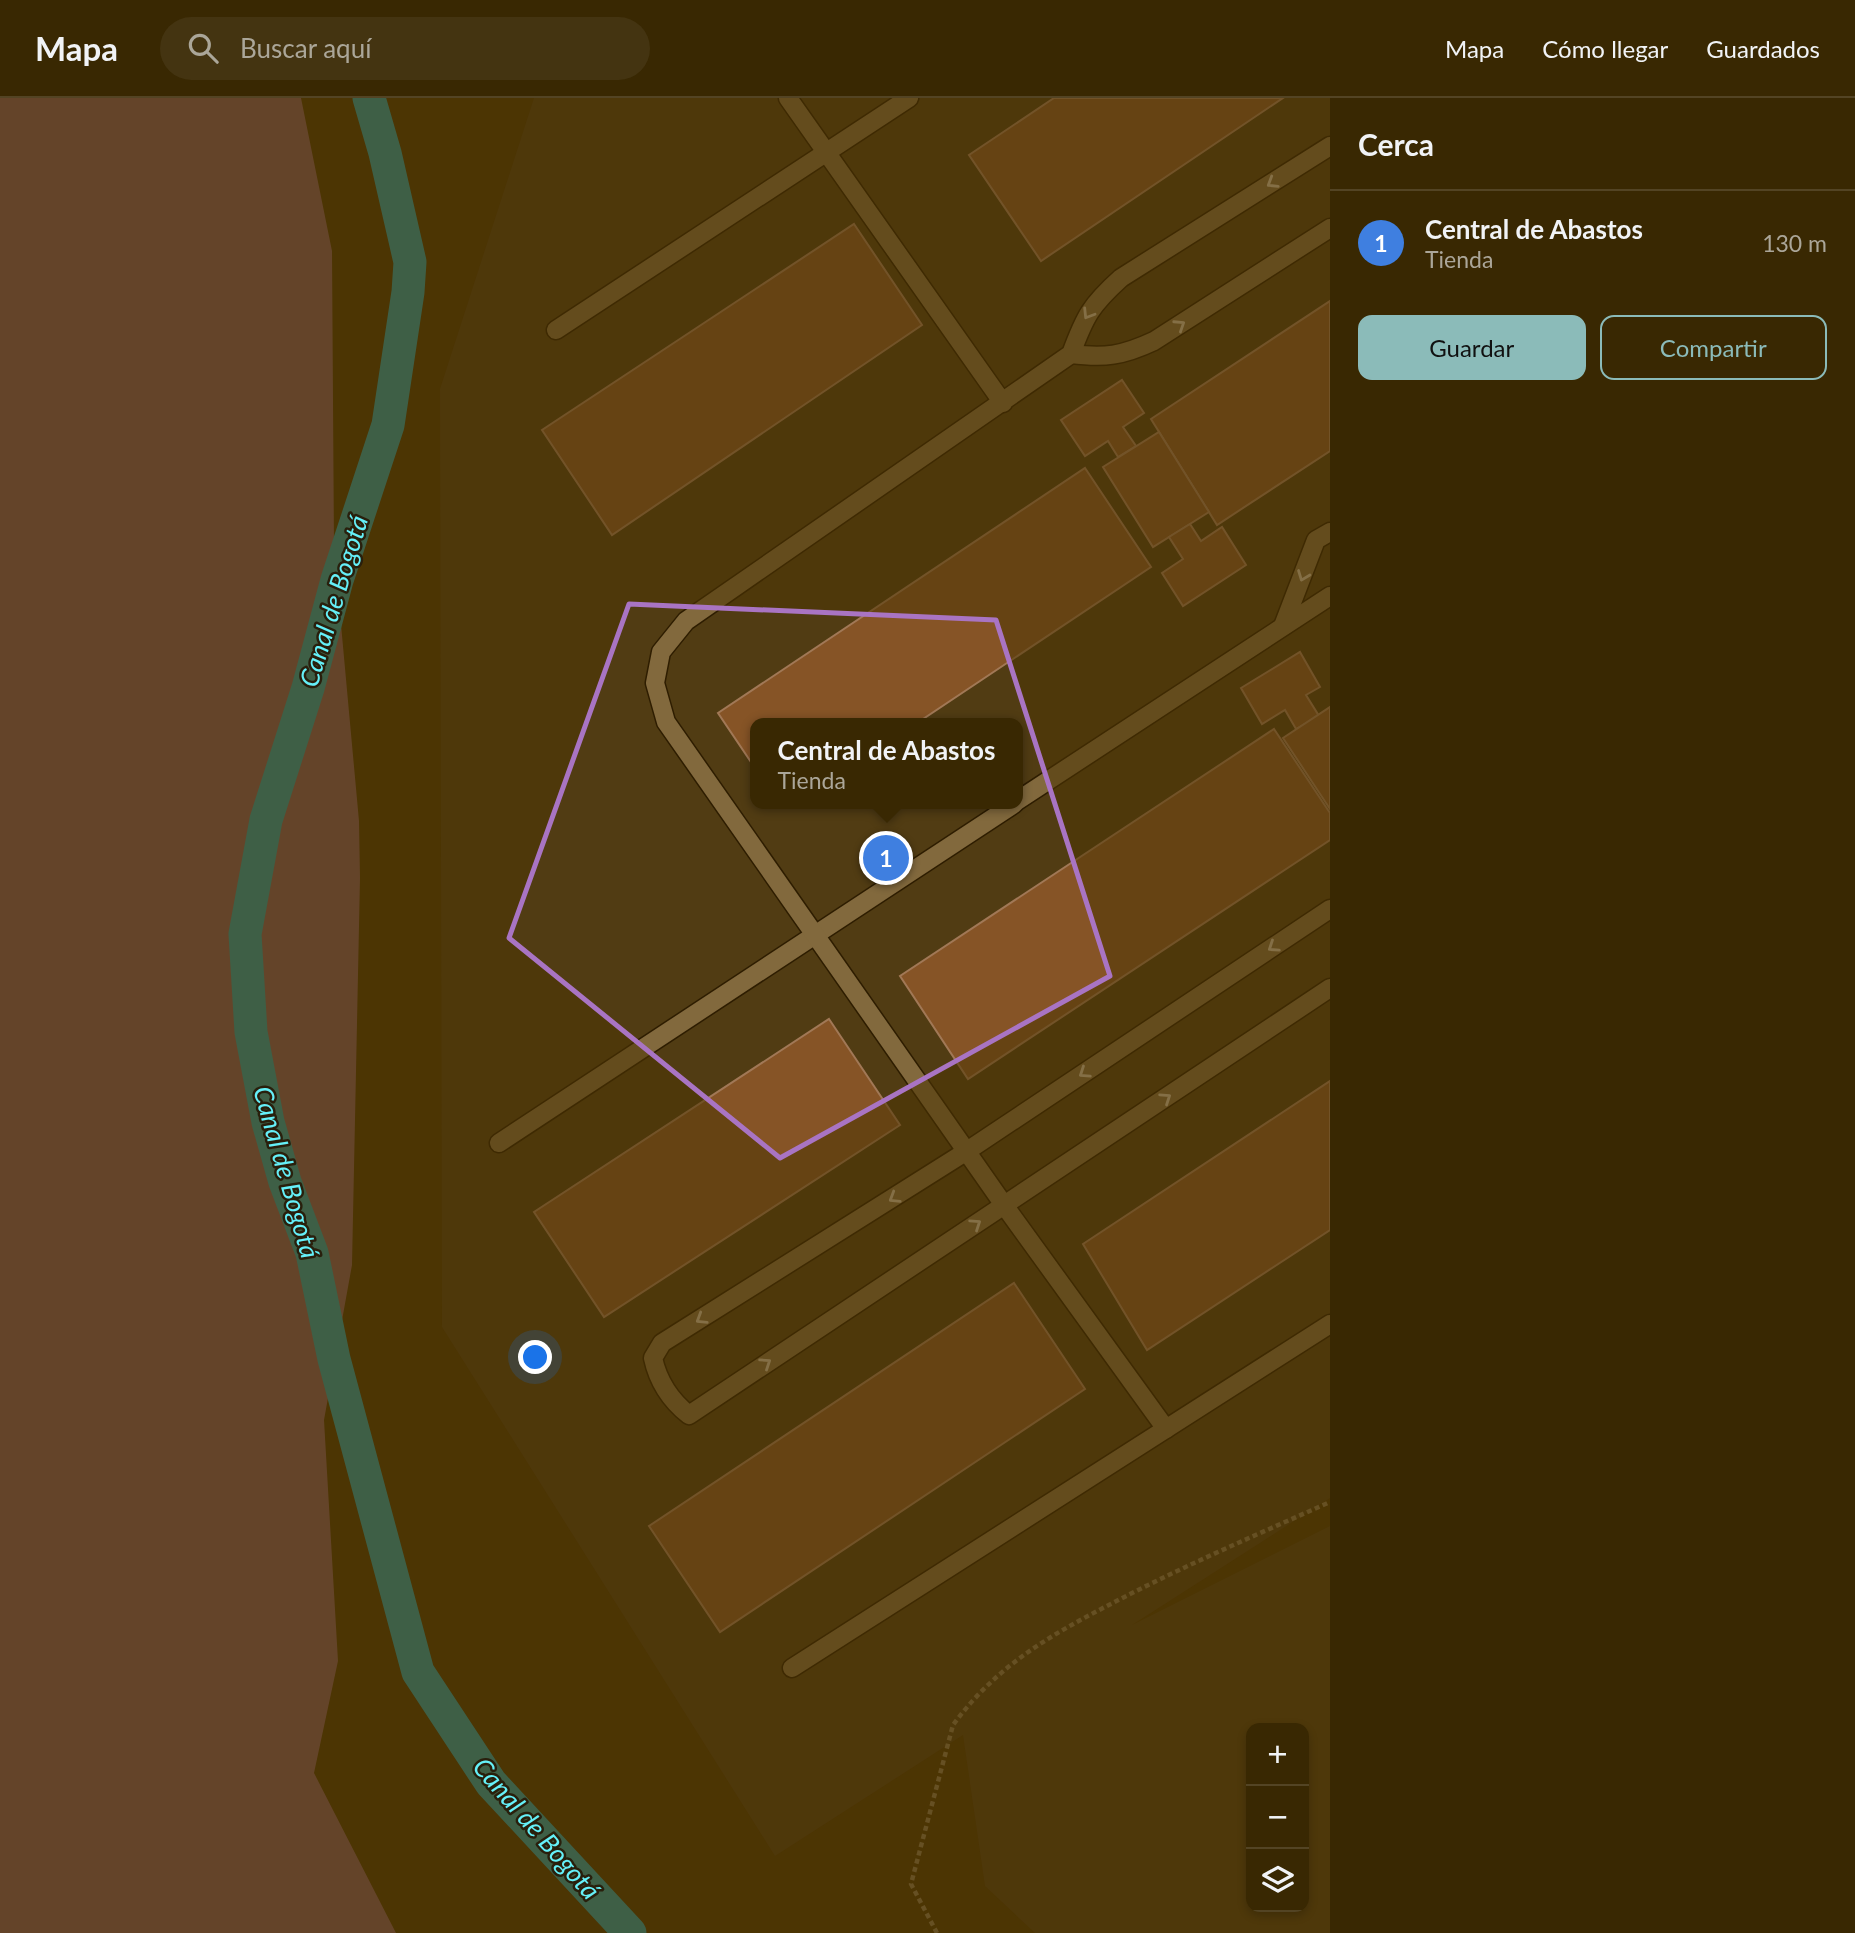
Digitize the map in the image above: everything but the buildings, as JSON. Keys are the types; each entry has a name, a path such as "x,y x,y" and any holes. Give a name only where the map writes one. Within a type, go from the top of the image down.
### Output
{"lane":[{"path":"788,98 1003,402"},
{"path":"556,330 909,98"},
{"path":"1166,1429 1004,1205 666,722 655,684 661,652 686,621 1071,354 1082,324 1096,301 1121,278 1330,146"},
{"path":"1071,354 1103,358 1129,353 1154,341 1330,228"},
{"path":"1283,626 1316,541 1330,532"},
{"path":"1023,798 1330,596"},
{"path":"499,1143 1006,809"},
{"path":"1330,909 967,1151 663,1343 653,1358 657,1375 677,1405 689,1415 1330,988"},
{"path":"792,1668 1330,1324"}],"path":[{"path":"937,1933 911,1884 953,1725 969,1703 1014,1660 1088,1616 1186,1566 1330,1502"}],"highlighted area":[{"path":"629,604 996,620 1110,976 780,1158 509,938"}],"shaded area":[{"path":"0,98 301,98 332,251 334,548 359,821 360,878 352,1265 324,1420 338,1661 314,1773 396,1933 0,1933"},
{"path":"534,98 1330,98 1330,1498 1132,1625 1330,1526 1330,1933 1035,1933 985,1886 963,1735 775,1856 442,1327 440,389"}],"waterway":[{"name":"Canal de Bogotá","path":"369,98 385,153 410,262 408,292 388,425 337,580 308,688 266,820 245,934 251,1032 268,1122 285,1182 312,1253 334,1359 418,1672 491,1783 630,1933"}],"place":[{"name":"Central de Abastos","path":"886,858"}]}
